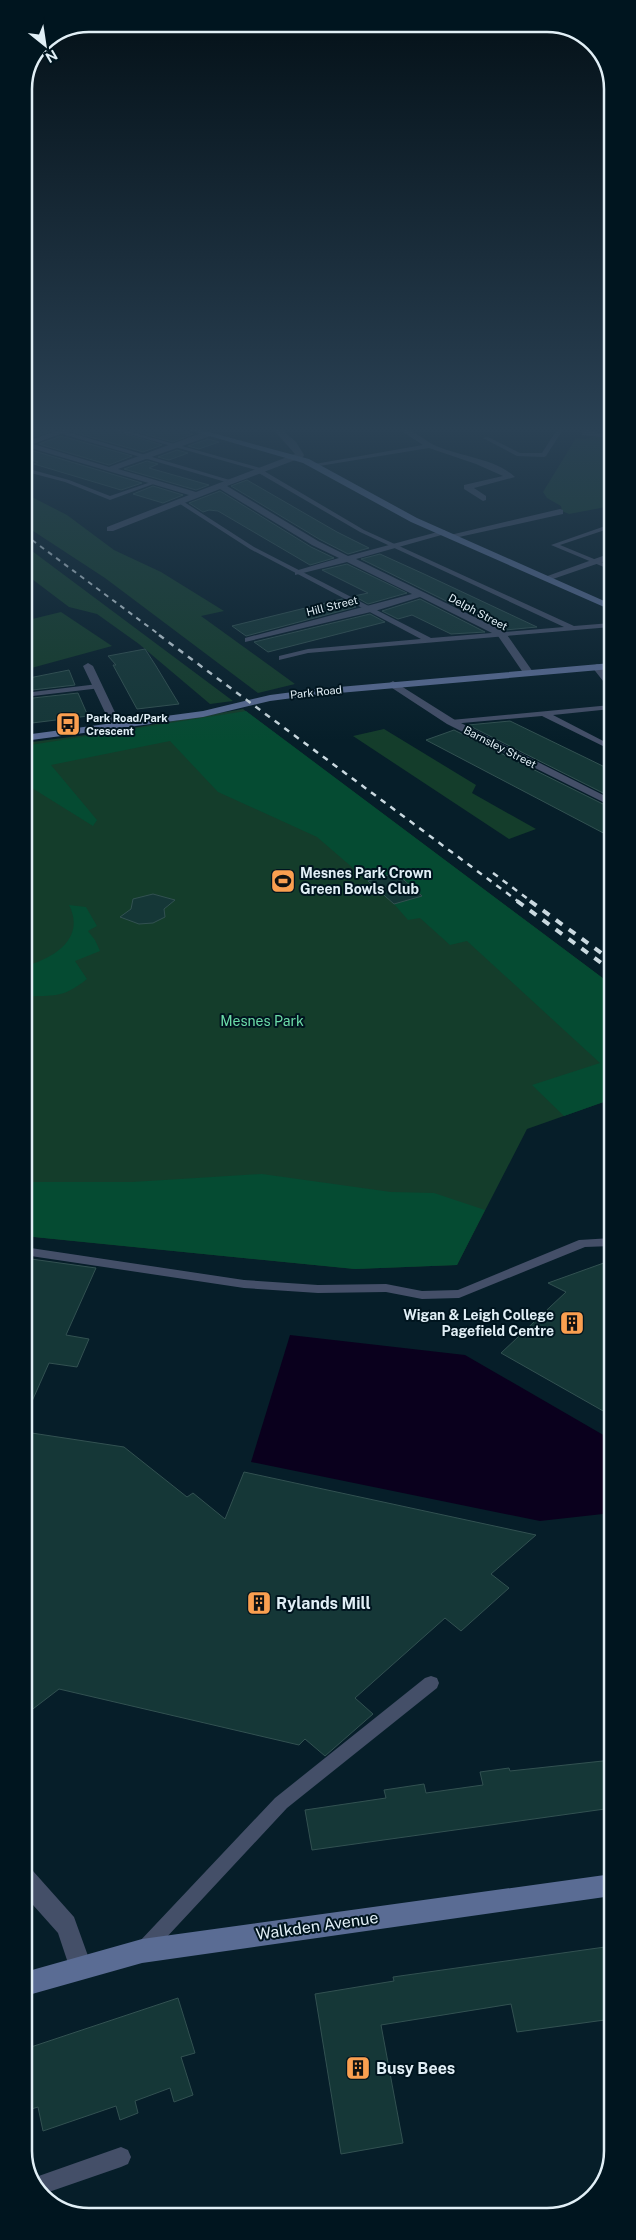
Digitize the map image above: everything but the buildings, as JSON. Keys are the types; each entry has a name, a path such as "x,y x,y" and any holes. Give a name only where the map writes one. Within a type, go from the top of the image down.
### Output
{"street":[{"name":"Delph Street","path":"298,533 347,559 502,634 528,672"},
{"path":"443,533 604,604"},
{"path":"298,573 395,545 454,533"},
{"path":"547,578 604,559"},
{"name":"Hill Street","path":"249,640 372,609 421,594"},
{"path":"88,666 116,726"},
{"name":"Park Road","path":"32,737 218,712 290,695 393,684 604,666"},
{"path":"597,667 604,676"},
{"name":"Barnsley Street","path":"393,684 451,722 604,799"},
{"name":"Walkden Avenue","path":"32,1982 142,1951 604,1886"},
{"path":"32,1887 66,1925 72,1936 80,1967"}],"lane":[{"path":"228,533 298,573 430,640"},
{"path":"366,533 573,628"},
{"path":"591,533 554,545 604,565"},
{"path":"282,658 308,651 604,626"},
{"path":"32,694 98,686"},
{"path":"451,722 604,708"},
{"path":"542,713 604,744"},
{"path":"32,1252 244,1284 318,1289 386,1288 422,1295 459,1294 583,1243 604,1242"},
{"path":"142,1951 281,1803 431,1683"},
{"path":"43,2184 121,2157"}],"green space":[{"path":"36,533 91,533 114,550 161,572 224,611 201,616 295,684 258,693 105,578"},
{"path":"32,551 233,701 210,704 139,644 97,614 69,607 32,579"},
{"path":"61,612 112,646 32,668 32,619"},
{"name":"Mesnes Park","path":"243,709 604,979 604,1102 527,1129 457,1265 355,1269 32,1237 32,742 109,732"},
{"path":"246,711 604,979 604,1102 564,1116 532,1085 600,1063 467,941 450,945 420,918 408,920 394,904 422,895 396,873 368,881 317,837 218,792 170,741 51,765 97,820 93,826 32,788 32,745"},
{"path":"384,729 476,785 472,793 536,829 509,839 353,736"},
{"path":"69,905 86,907 97,926 88,931 100,951 75,961 87,979 78,986 57,995 32,997 32,964 46,958 64,945 70,937 73,917"},
{"path":"262,1174 391,1192 434,1193 485,1210 457,1265 355,1269 32,1237 32,1182 132,1182"}],"shaded area":[{"path":"290,1335 465,1355 604,1435 604,1514 540,1521 251,1462"}],"railway":[{"path":"32,540 161,636"},
{"path":"159,635 519,902"},
{"path":"493,873 532,902"},
{"path":"517,901 604,965"},
{"path":"530,901 604,955"}],"place":[{"name":"Park Road/Park Crescent","path":"68,724"},
{"name":"Mesnes Park Crown Green Bowls Club","path":"283,881"},
{"name":"Wigan & Leigh College Pagefield Centre","path":"572,1323"},
{"name":"Rylands Mill","path":"259,1603"},
{"name":"Busy Bees","path":"358,2068"}]}
